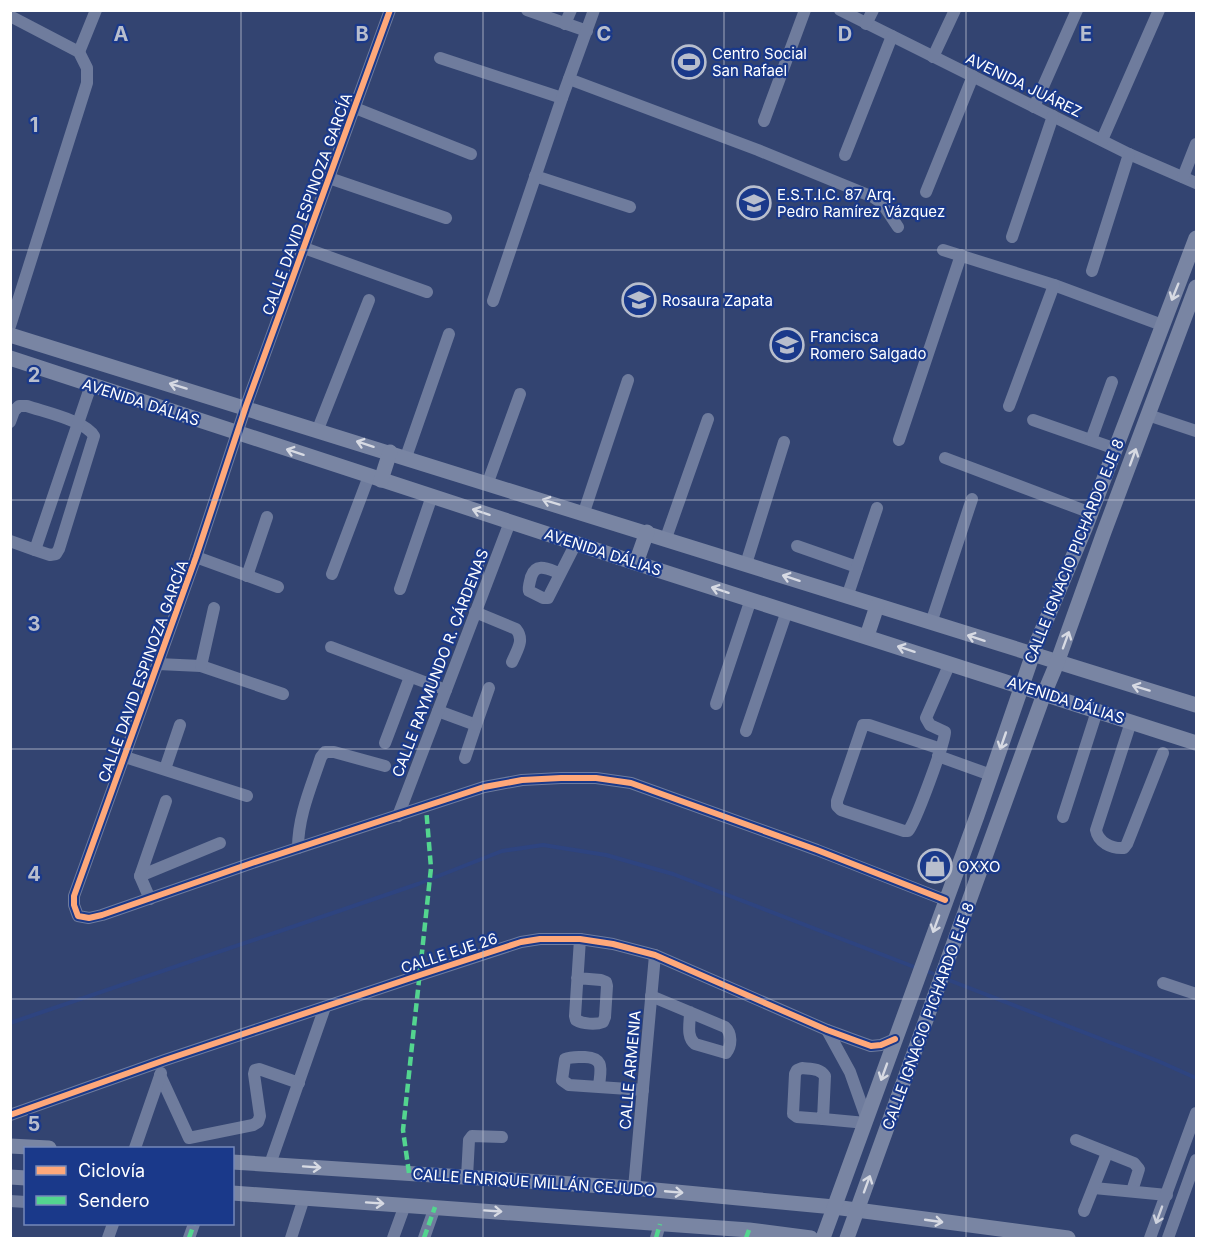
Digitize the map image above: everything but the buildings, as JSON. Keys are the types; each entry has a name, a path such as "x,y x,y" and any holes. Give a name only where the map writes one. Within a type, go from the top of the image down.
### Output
{"main road":[{"name":"CALLE IGNACIO PICHARDO EJE 8","path":"823,1239 977,816 1032,656 1091,513 1197,238"},
{"name":"CALLE IGNACIO PICHARDO EJE 8","path":"847,1239 1044,694 1058,663 1197,287"},
{"name":"AVENIDA DÁLIAS","path":"10,334 666,538 1032,656 1197,705"},
{"name":"AVENIDA DÁLIAS","path":"10,358 636,563 1197,743"},
{"path":"375,478 390,452"},
{"path":"636,563 646,532"},
{"path":"867,636 878,606"},
{"path":"977,816 997,822"},
{"name":"CALLE ENRIQUE MILLÁN CEJUDO","path":"234,1161 634,1188 834,1207 1068,1239"},
{"path":"234,1192 435,1207 658,1231 811,1239"}],"street":[{"path":"79,52 96,10"},
{"name":"CALLE DAVID ESPINOZA GARCÍA","path":"150,899 89,918 78,916 74,905 74,896 196,557 246,406 390,10"},
{"path":"527,10 586,31"},
{"path":"565,24 570,10"},
{"path":"493,301 594,10"},
{"path":"764,121 805,10"},
{"name":"AVENIDA JUÁREZ","path":"840,10 1129,154 1197,183"},
{"path":"866,24 873,10"},
{"path":"933,57 955,10"},
{"path":"1034,107 1077,10"},
{"path":"1102,140 1159,10"},
{"path":"10,16 79,52 87,68 87,82 10,326"},
{"path":"845,155 892,36"},
{"path":"440,58 562,98"},
{"path":"926,192 973,76"},
{"path":"569,79 758,150 873,197 882,203 898,227"},
{"path":"354,108 471,154"},
{"path":"1012,237 1053,116"},
{"path":"1183,177 1197,144"},
{"path":"1092,271 1129,154"},
{"path":"535,176 630,207"},
{"path":"329,178 446,218"},
{"path":"304,248 427,292"},
{"path":"943,250 1054,285 1162,325"},
{"path":"899,440 961,255"},
{"path":"1009,406 1054,285"},
{"path":"318,429 369,300"},
{"path":"406,457 449,334"},
{"path":"584,513 627,380"},
{"path":"1091,440 1112,382"},
{"path":"35,550 91,385"},
{"path":"488,482 520,394"},
{"path":"10,422 14,411 19,406 27,406 78,423 92,431 94,436 56,554 50,555 10,541"},
{"path":"1148,415 1197,431"},
{"path":"666,538 708,419"},
{"path":"1034,420 1116,449"},
{"path":"746,564 784,442"},
{"path":"945,458 1091,513"},
{"path":"332,574 375,478"},
{"path":"400,589 432,496"},
{"path":"931,623 972,499"},
{"path":"847,597 877,508"},
{"path":"247,576 267,517"},
{"name":"CALLE RAYMUNDO R. CÁRDENAS","path":"398,816 510,522"},
{"path":"559,573 576,543"},
{"path":"797,546 857,567"},
{"path":"196,557 278,587"},
{"path":"716,704 750,599"},
{"path":"201,666 214,608"},
{"path":"746,731 787,611"},
{"path":"475,612 516,629 520,634 521,640 512,662"},
{"path":"331,647 446,690"},
{"path":"950,663 926,718 930,725 945,732 939,753 912,827 908,831 841,810 837,806 863,725 869,725 939,753 991,775"},
{"path":"158,664 201,666 284,694"},
{"path":"385,743 410,677"},
{"path":"465,758 489,688"},
{"path":"438,711 476,725"},
{"path":"1063,817 1097,711"},
{"path":"1131,722 1096,830 1097,837 1102,842 1118,849 1124,848 1127,844 1163,753"},
{"path":"165,769 180,725"},
{"path":"298,848 298,828 302,813 321,757 325,752 334,752 385,766"},
{"path":"125,757 247,796"},
{"path":"165,801 140,876 150,899 484,788 522,780 596,778 631,783 817,850 945,900"},
{"path":"140,876 220,843"},
{"name":"CALLE EJE 26","path":"10,1115 326,1006 521,942 540,939 580,939 613,944 655,955 827,1030 871,1046 895,1040"},
{"path":"577,978 580,939"},
{"name":"CALLE ARMENIA","path":"634,1188 655,955"},
{"path":"1163,982 1197,994"},
{"path":"651,996 690,1012"},
{"path":"270,1164 326,1006"},
{"path":"823,1119 866,1122 850,1072 827,1030"},
{"path":"136,1147 165,1060"},
{"path":"160,1075 189,1138 242,1128 258,1122 260,1116 255,1070 259,1069 298,1083"},
{"path":"599,1087 643,1090"},
{"path":"1150,1239 1197,1113"},
{"path":"467,1177 469,1140 472,1136 502,1137"},
{"path":"1076,1140 1134,1163 1139,1169 1132,1191"},
{"path":"1084,1211 1107,1152"},
{"path":"1168,1239 1194,1177 1197,1160"},
{"path":"1094,1188 1167,1195"},
{"path":"291,1239 304,1198"},
{"path":"393,1239 405,1205"},
{"path":"424,1239 435,1207"}],"waterway":[{"path":"10,1023 418,884 502,851 543,845 606,855 673,874 917,968"},
{"path":"924,970 939,976"},
{"path":"946,979 1158,1061 1196,1078"}],"marked path":[{"path":"409,1173 403,1130 431,868 426,807"},
{"path":"424,1238 435,1207"},
{"path":"656,1238 660,1224"},
{"path":"189,1238 194,1225"},
{"path":"746,1238 749,1230"}],"cycle path":[{"path":"390,10 246,406 196,557 74,896 78,916 89,918 102,915 484,787 522,780 561,778 596,778 631,783 817,850 945,900"},
{"path":"10,1115 165,1060 420,975 521,942 540,939 580,939 613,944 655,955 827,1030 871,1046 881,1045 895,1039"}],"place":[{"name":"Centro Social San Rafael","path":"689,62"},
{"name":"E.S.T.I.C. 87 Arq. Pedro Ramírez Vázquez","path":"754,203"},
{"name":"Rosaura Zapata","path":"639,300"},
{"name":"Francisca Romero Salgado","path":"787,345"},
{"name":"OXXO","path":"935,866"}]}
